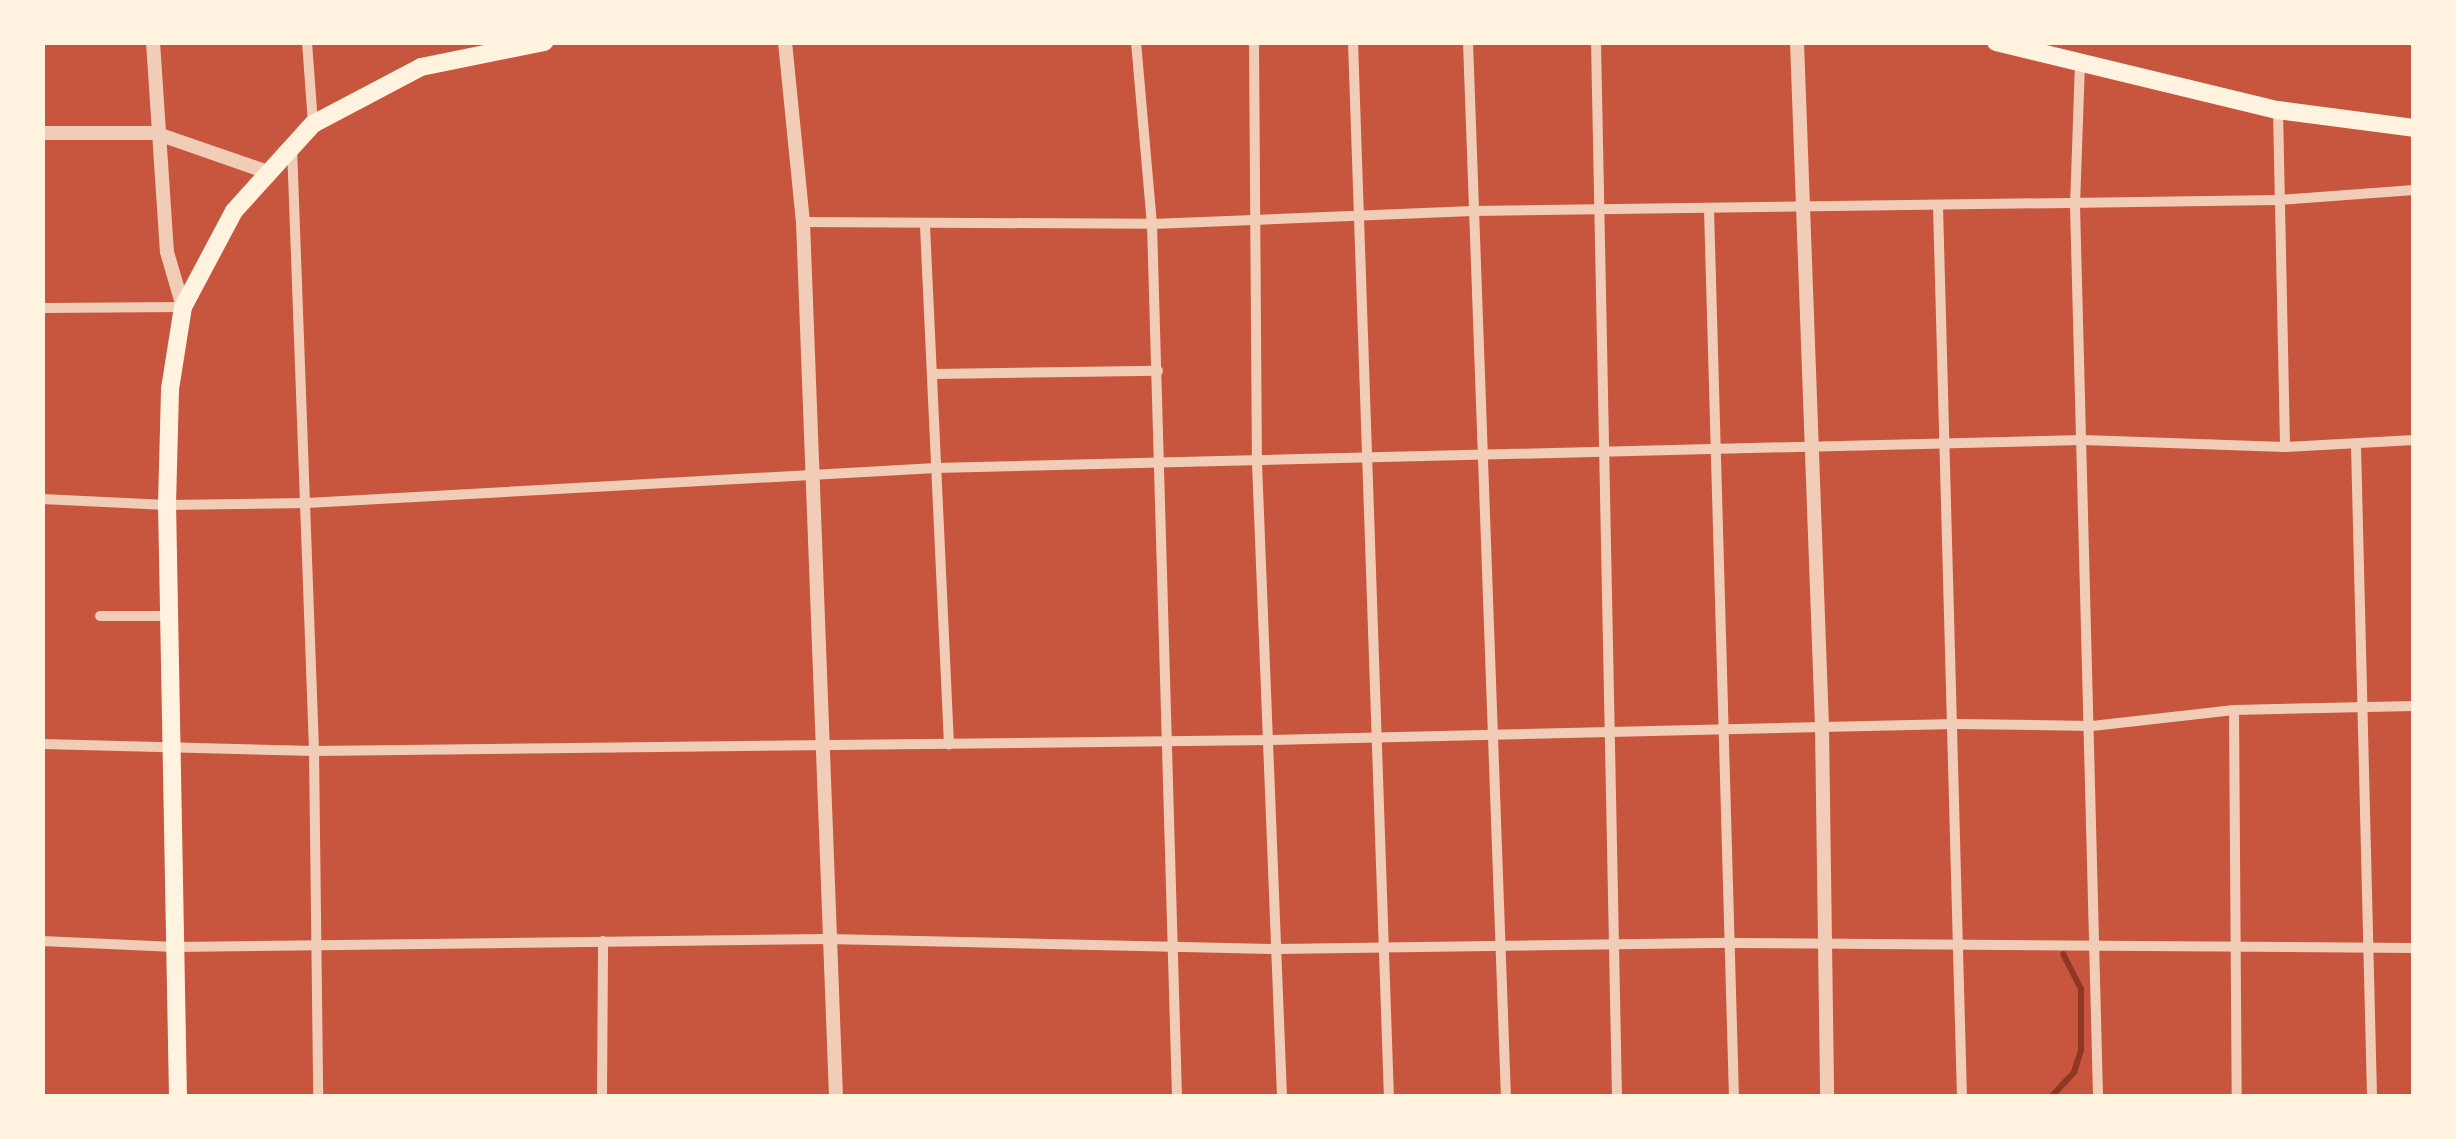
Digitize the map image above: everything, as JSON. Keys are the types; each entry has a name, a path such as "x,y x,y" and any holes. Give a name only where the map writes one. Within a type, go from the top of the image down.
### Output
{"main road":[{"path":"178,1097 166,506 170,389 183,308 212,244 265,171 313,124 421,67 544,42"},
{"path":"1996,42 2039,47 2278,110 2414,128"}],"street":[{"path":"42,308 183,308 167,252 155,134 153,42"},
{"path":"307,42 313,124"},
{"path":"785,42 803,222 836,1097"},
{"path":"1136,42 1152,224 1158,370 1178,1097"},
{"path":"1254,42 1257,463 1282,1097"},
{"path":"1353,42 1363,216 1374,738 1389,1097"},
{"path":"1468,42 1505,1097"},
{"path":"1596,42 1608,450 1617,1097"},
{"path":"1797,42 1808,445 1822,727 1827,1097"},
{"path":"2080,61 2075,205 2098,1097"},
{"path":"2278,110 2285,447"},
{"path":"42,133 155,134 265,171"},
{"path":"292,144 314,751 318,1097"},
{"path":"803,222 1152,224 1473,211 2278,200 2414,190"},
{"path":"1938,206 1956,724 1962,1097"},
{"path":"1709,209 1734,1097"},
{"path":"925,226 949,744"},
{"path":"934,374 1158,370"},
{"path":"42,499 166,506 307,503 814,479 936,468 1257,463 1482,452 2083,440 2285,447 2414,440"},
{"path":"2356,446 2372,1097"},
{"path":"100,616 168,616"},
{"path":"42,744 314,751 1270,740 1956,724 2092,726 2234,710 2414,706"},
{"path":"2234,710 2237,1097"},
{"path":"42,941 175,947 829,939 1277,949 1732,943 2414,948"},
{"path":"602,1097 603,941"}],"waterway":[{"path":"2051,1097 2074,1072 2081,1050 2081,989 2063,954"}]}
